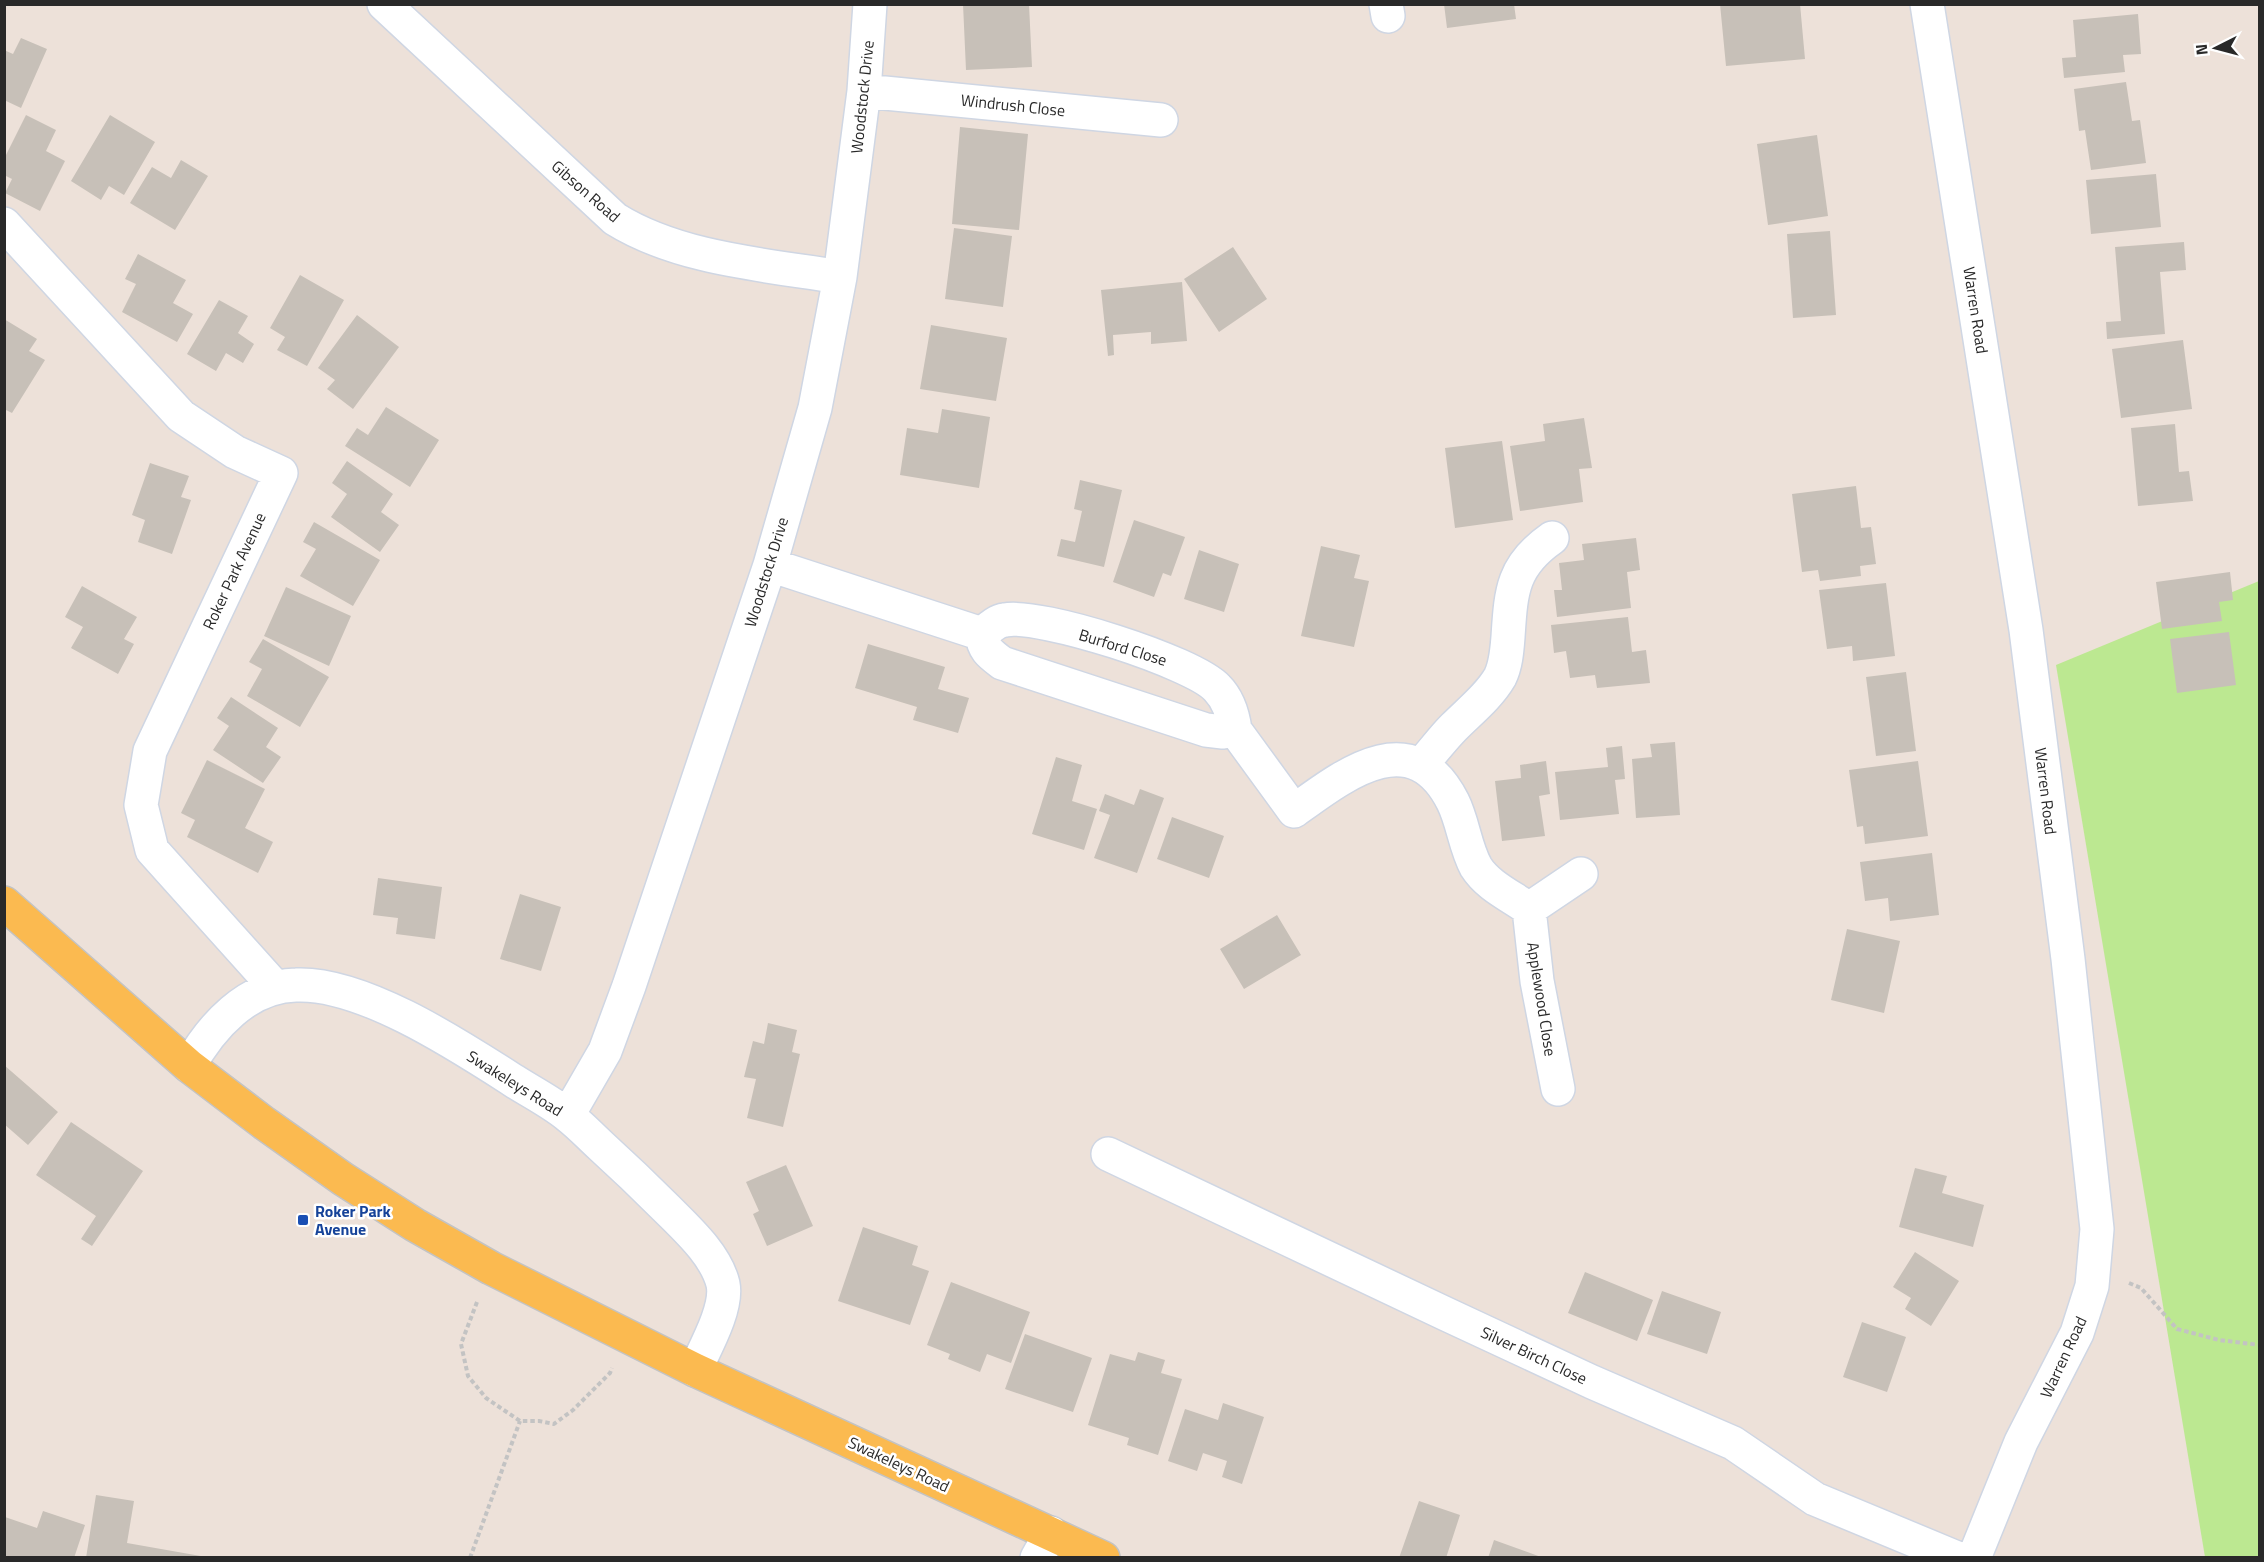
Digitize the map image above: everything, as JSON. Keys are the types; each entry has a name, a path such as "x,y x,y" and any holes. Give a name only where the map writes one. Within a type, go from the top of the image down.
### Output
{"main road":[{"name":"Swakeleys Road","path":"4,903 189,1066 264,1123 415,1225 491,1268 1044,1545 1103,1557"}],"street":[{"name":"Gibson Road","path":"384,4 615,219 634,231 692,250 840,277"},
{"name":"Woodstock Drive","path":"568,1115 605,1051 629,986 770,565 815,408 840,277 864,91 870,4"},
{"name":"Warren Road","path":"1927,4 2026,630 2068,960 2097,1229 2092,1286 2077,1333 2021,1442 1974,1557"},
{"name":"Windrush Close","path":"864,91 1161,120"},
{"name":"Roker Park Avenue","path":"4,224 181,416 236,452 281,473 150,751 141,806 152,850 275,987"},
{"path":"1552,538 1530,555 1517,577 1511,593 1507,652 1494,687 1452,729 1421,765 1440,782 1453,802 1476,866 1490,884 1529,909 1581,874"},
{"path":"770,565 982,634 982,644 988,653 1002,663 1206,730 1223,732 1235,730"},
{"name":"Burford Close","path":"982,634 995,623 1006,619 1024,619 1084,633 1163,657 1198,674 1217,688 1229,706 1235,730 1294,812 1329,786 1377,761 1409,760 1421,765"},
{"name":"Applewood Close","path":"1529,909 1537,981 1558,1089"},
{"name":"Swakeleys Road","path":"189,1066 204,1040 241,1005 275,987 295,985 317,985 367,1000 407,1018 490,1066 568,1115 682,1224 706,1253 718,1272 723,1284 724,1296 719,1315 695,1370"},
{"name":"Silver Birch Close","path":"1108,1155 1592,1382 1733,1443 1815,1499 1957,1557"}],"path":[{"path":"491,1268 461,1344 468,1376 486,1398 520,1421 554,1424 573,1410 610,1373 625,1334"},
{"path":"2095,1269 2141,1288 2177,1329 2219,1340 2259,1345"},
{"path":"470,1557 520,1421"}],"green space":[{"path":"2259,581 2259,1557 2205,1557 2056,665"}],"building":[{"path":"963,4 1029,4 1032,67 966,70"},
{"path":"1444,4 1514,4 1516,19 1447,28"},
{"path":"1720,4 1800,4 1805,59 1726,66"},
{"path":"2138,14 2141,54 2123,55 2125,72 2064,78 2062,58 2076,57 2073,20"},
{"path":"21,38 47,49 21,108 4,100 4,50 13,54"},
{"path":"2126,82 2132,121 2140,120 2146,163 2091,170 2085,130 2079,131 2074,89"},
{"path":"26,115 56,130 46,151 65,161 40,211 5,193 12,179 4,175 4,159"},
{"path":"110,115 155,142 124,195 109,186 101,200 71,181"},
{"path":"960,127 1028,134 1019,230 952,224"},
{"path":"1817,135 1828,216 1768,225 1757,144"},
{"path":"181,160 208,176 175,230 130,203 152,167 171,178"},
{"path":"2156,174 2161,227 2091,234 2086,180"},
{"path":"954,228 1012,236 1003,307 945,299"},
{"path":"1830,231 1836,315 1793,318 1787,234"},
{"path":"2184,242 2186,270 2160,272 2165,334 2107,339 2106,322 2121,321 2115,247"},
{"path":"1233,247 1267,299 1219,332 1184,279"},
{"path":"138,254 186,280 173,303 193,314 177,342 122,312 136,284 125,279"},
{"path":"300,275 344,300 307,366 277,350 285,337 270,328"},
{"path":"1182,282 1187,341 1151,344 1151,332 1113,335 1114,355 1108,356 1101,290"},
{"path":"219,300 248,316 238,333 254,344 243,363 226,353 216,371 187,354"},
{"path":"357,315 399,347 353,409 327,389 335,380 318,368"},
{"path":"4,319 37,339 29,351 45,360 12,413 4,409"},
{"path":"931,325 1007,338 996,401 920,389"},
{"path":"2183,340 2192,409 2121,418 2112,349"},
{"path":"386,407 439,440 410,487 345,446 357,428 368,435"},
{"path":"942,409 990,417 979,488 900,475 907,428 938,433"},
{"path":"1584,418 1592,468 1579,469 1583,502 1520,511 1510,446 1545,441 1543,424"},
{"path":"2175,424 2179,472 2189,471 2193,501 2138,506 2131,428"},
{"path":"1502,441 1513,520 1455,528 1445,448"},
{"path":"347,461 393,494 381,512 399,525 380,552 331,517 347,494 332,483"},
{"path":"150,463 189,476 181,497 191,500 172,554 138,542 145,520 132,515"},
{"path":"1080,480 1122,490 1104,567 1057,556 1061,539 1075,542 1082,511 1074,509"},
{"path":"1856,486 1861,528 1871,527 1876,564 1860,566 1861,576 1820,581 1818,570 1802,572 1792,494"},
{"path":"1134,520 1185,537 1171,576 1163,573 1154,597 1113,582"},
{"path":"314,522 380,560 353,606 300,576 316,549 303,542"},
{"path":"1636,538 1640,570 1627,572 1631,608 1557,617 1554,590 1562,590 1559,563 1584,560 1582,544"},
{"path":"1321,546 1360,555 1354,578 1369,581 1354,647 1301,636"},
{"path":"1199,550 1239,564 1224,612 1184,599"},
{"path":"2230,572 2233,600 2219,602 2222,621 2162,629 2156,582"},
{"path":"1886,583 1895,656 1853,661 1852,646 1827,649 1819,590"},
{"path":"82,586 137,617 124,639 134,644 118,674 71,648 83,627 65,617"},
{"path":"286,587 351,616 329,666 264,636"},
{"path":"1628,617 1632,652 1646,650 1650,683 1597,688 1595,675 1570,678 1566,651 1554,653 1551,625"},
{"path":"2229,632 2236,685 2177,693 2170,639"},
{"path":"263,639 329,677 300,727 247,696 262,669 249,662"},
{"path":"868,644 945,667 938,689 969,698 958,733 913,720 917,707 855,688"},
{"path":"1906,672 1916,751 1876,756 1866,677"},
{"path":"231,697 278,728 266,747 281,757 263,783 213,750 229,726 217,718"},
{"path":"1675,742 1680,815 1636,818 1632,759 1652,757 1650,744"},
{"path":"1622,746 1625,779 1615,780 1619,814 1560,820 1555,772 1608,767 1606,748"},
{"path":"1056,757 1082,765 1072,801 1097,809 1084,850 1032,834"},
{"path":"207,760 265,789 245,828 273,842 258,873 187,837 195,820 181,813"},
{"path":"1546,761 1550,794 1539,796 1545,836 1502,841 1495,781 1521,778 1520,765"},
{"path":"1918,761 1928,836 1865,844 1863,826 1857,827 1849,770"},
{"path":"1140,789 1164,798 1137,873 1094,858 1110,815 1099,811 1105,794 1134,805"},
{"path":"1172,817 1224,836 1209,878 1157,859"},
{"path":"1932,853 1939,915 1890,921 1888,898 1865,901 1860,862"},
{"path":"378,878 442,887 435,939 396,934 398,918 373,915"},
{"path":"520,894 561,907 541,971 500,959"},
{"path":"1277,915 1301,955 1244,989 1220,949"},
{"path":"1847,929 1900,941 1884,1013 1831,1000"},
{"path":"768,1023 797,1030 792,1052 800,1054 783,1127 747,1118 756,1079 744,1077 753,1041 764,1044"},
{"path":"4,1065 58,1112 28,1145 4,1124"},
{"path":"71,1122 143,1171 92,1246 81,1239 96,1216 36,1175"},
{"path":"786,1165 813,1226 767,1246 753,1214 759,1211 746,1182"},
{"path":"1915,1168 1947,1176 1942,1193 1984,1205 1973,1247 1899,1227"},
{"path":"863,1227 918,1246 912,1265 929,1271 910,1325 838,1301"},
{"path":"1915,1252 1959,1281 1931,1326 1905,1309 1911,1298 1893,1287"},
{"path":"1585,1272 1653,1300 1637,1341 1568,1313"},
{"path":"951,1282 1030,1312 1011,1363 987,1354 980,1372 948,1359 950,1354 927,1345"},
{"path":"1662,1291 1721,1312 1707,1354 1647,1334"},
{"path":"1862,1322 1906,1337 1887,1392 1843,1377"},
{"path":"1025,1334 1092,1358 1073,1412 1005,1389"},
{"path":"1138,1352 1165,1360 1161,1373 1182,1379 1158,1455 1127,1445 1129,1438 1088,1425 1110,1354 1135,1361"},
{"path":"1223,1403 1264,1417 1242,1484 1222,1477 1227,1461 1203,1453 1197,1471 1168,1461 1185,1409 1218,1420"},
{"path":"96,1495 134,1501 127,1543 212,1558 86,1558"},
{"path":"1419,1501 1460,1515 1446,1558 1399,1558"},
{"path":"43,1511 85,1525 74,1558 5,1558 5,1517 37,1528"},
{"path":"1494,1540 1541,1557 1541,1558 1488,1558"}],"place":[{"name":"Roker Park Avenue","path":"303,1220"}]}
